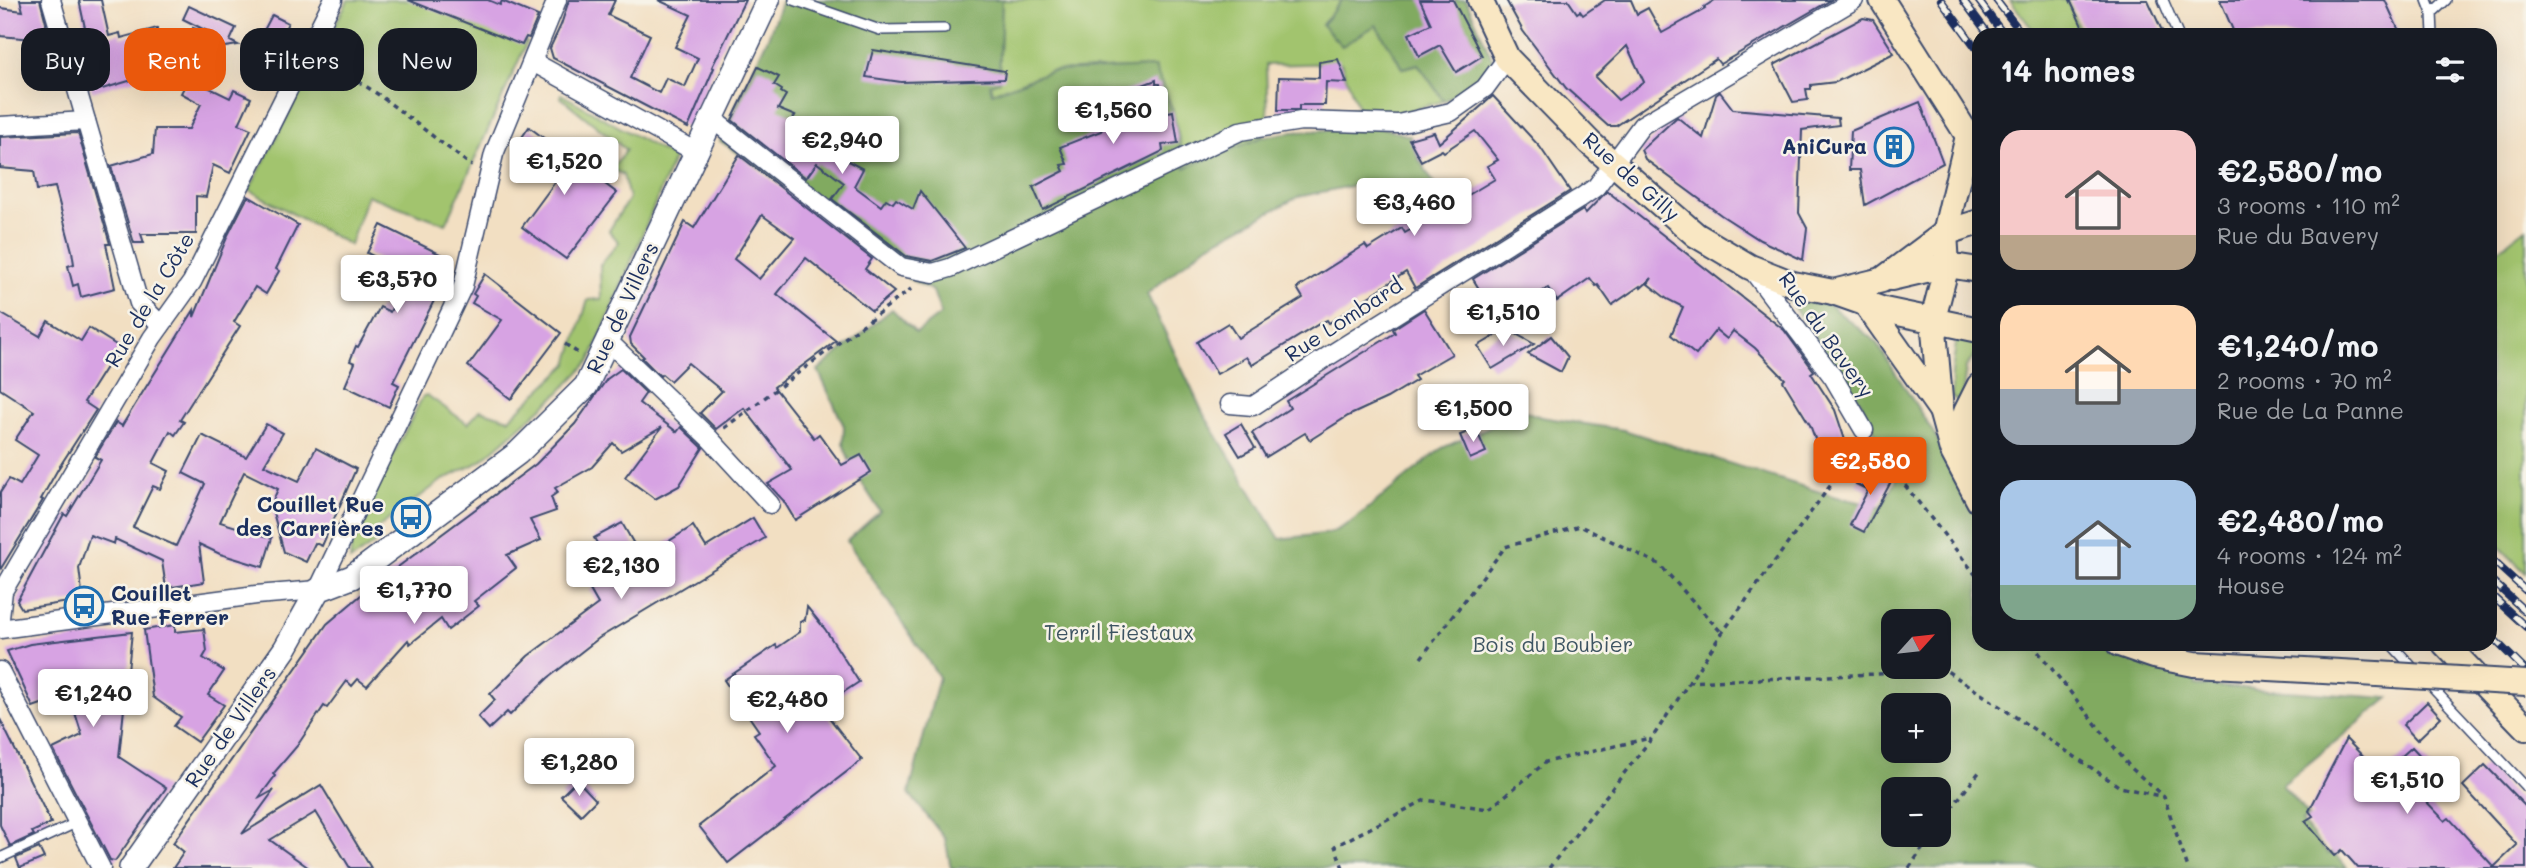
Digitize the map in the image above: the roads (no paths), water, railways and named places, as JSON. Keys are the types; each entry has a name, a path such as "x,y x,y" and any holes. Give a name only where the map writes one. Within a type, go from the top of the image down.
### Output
{"main road":[{"name":"Rue de Gilly","path":"1480,0 1507,58 1590,143 1696,235 1750,267 1793,284 1833,292 1884,310 1972,328"},
{"path":"1882,0 1972,141"},
{"path":"1972,150 1945,233 1947,265 1933,319 1941,410 1952,450 1972,488"},
{"path":"1882,280 1945,233 1972,224"},
{"path":"1833,292 1947,265 1972,269"},
{"path":"1866,304 1941,410"},
{"path":"1972,399 1966,412 1964,445 1972,464"},
{"path":"2139,651 2194,664 2526,683"},
{"path":"2452,651 2526,728"}],"street":[{"path":"51,0 139,303 161,325"},
{"name":"Rue de la Côte","path":"0,618 3,591 161,325 192,282 333,0"},
{"path":"0,629 256,595 318,590 463,286 494,154 557,0"},
{"name":"Rue de Villers","path":"131,868 285,649 318,590 352,577 518,453 586,386 768,0"},
{"name":"Rue Lombard","path":"1230,404 1253,405 1579,199 1596,187 1642,125 1854,0"},
{"path":"711,118 901,267 933,273 950,268 1240,131 1301,121 1398,124 1451,112 1485,88 1507,58"},
{"path":"533,62 696,152"},
{"path":"0,125 86,121"},
{"name":"Rue du Bavery","path":"1750,267 1833,377 1861,438"},
{"path":"608,341 710,439 770,504"},
{"path":"0,671 101,868"}],"lane":[{"path":"793,0 880,30 944,29"},
{"path":"2163,0 2175,28"},
{"path":"2427,0 2432,28"},
{"path":"2431,13 2445,0"},
{"path":"2398,651 2526,787"},
{"path":"0,858 78,822"}],"railway":[{"path":"1941,0 1972,42"},
{"path":"1963,0 1984,28"},
{"path":"1978,0 1999,28"},
{"path":"1996,0 2018,28"},
{"path":"2497,564 2526,591"},
{"path":"2497,585 2526,612"},
{"path":"2497,600 2526,627"},
{"path":"2497,642 2526,671"}],"place":[{"name":"AniCura","path":"1894,147"},
{"name":"Couillet Rue des Carrières","path":"411,517"},
{"name":"Couillet Rue Ferrer","path":"84,606"}],"park label":[{"name":"Terril Fiestaux","path":"1119,633"},
{"name":"Bois du Boubier","path":"1553,645"}]}
